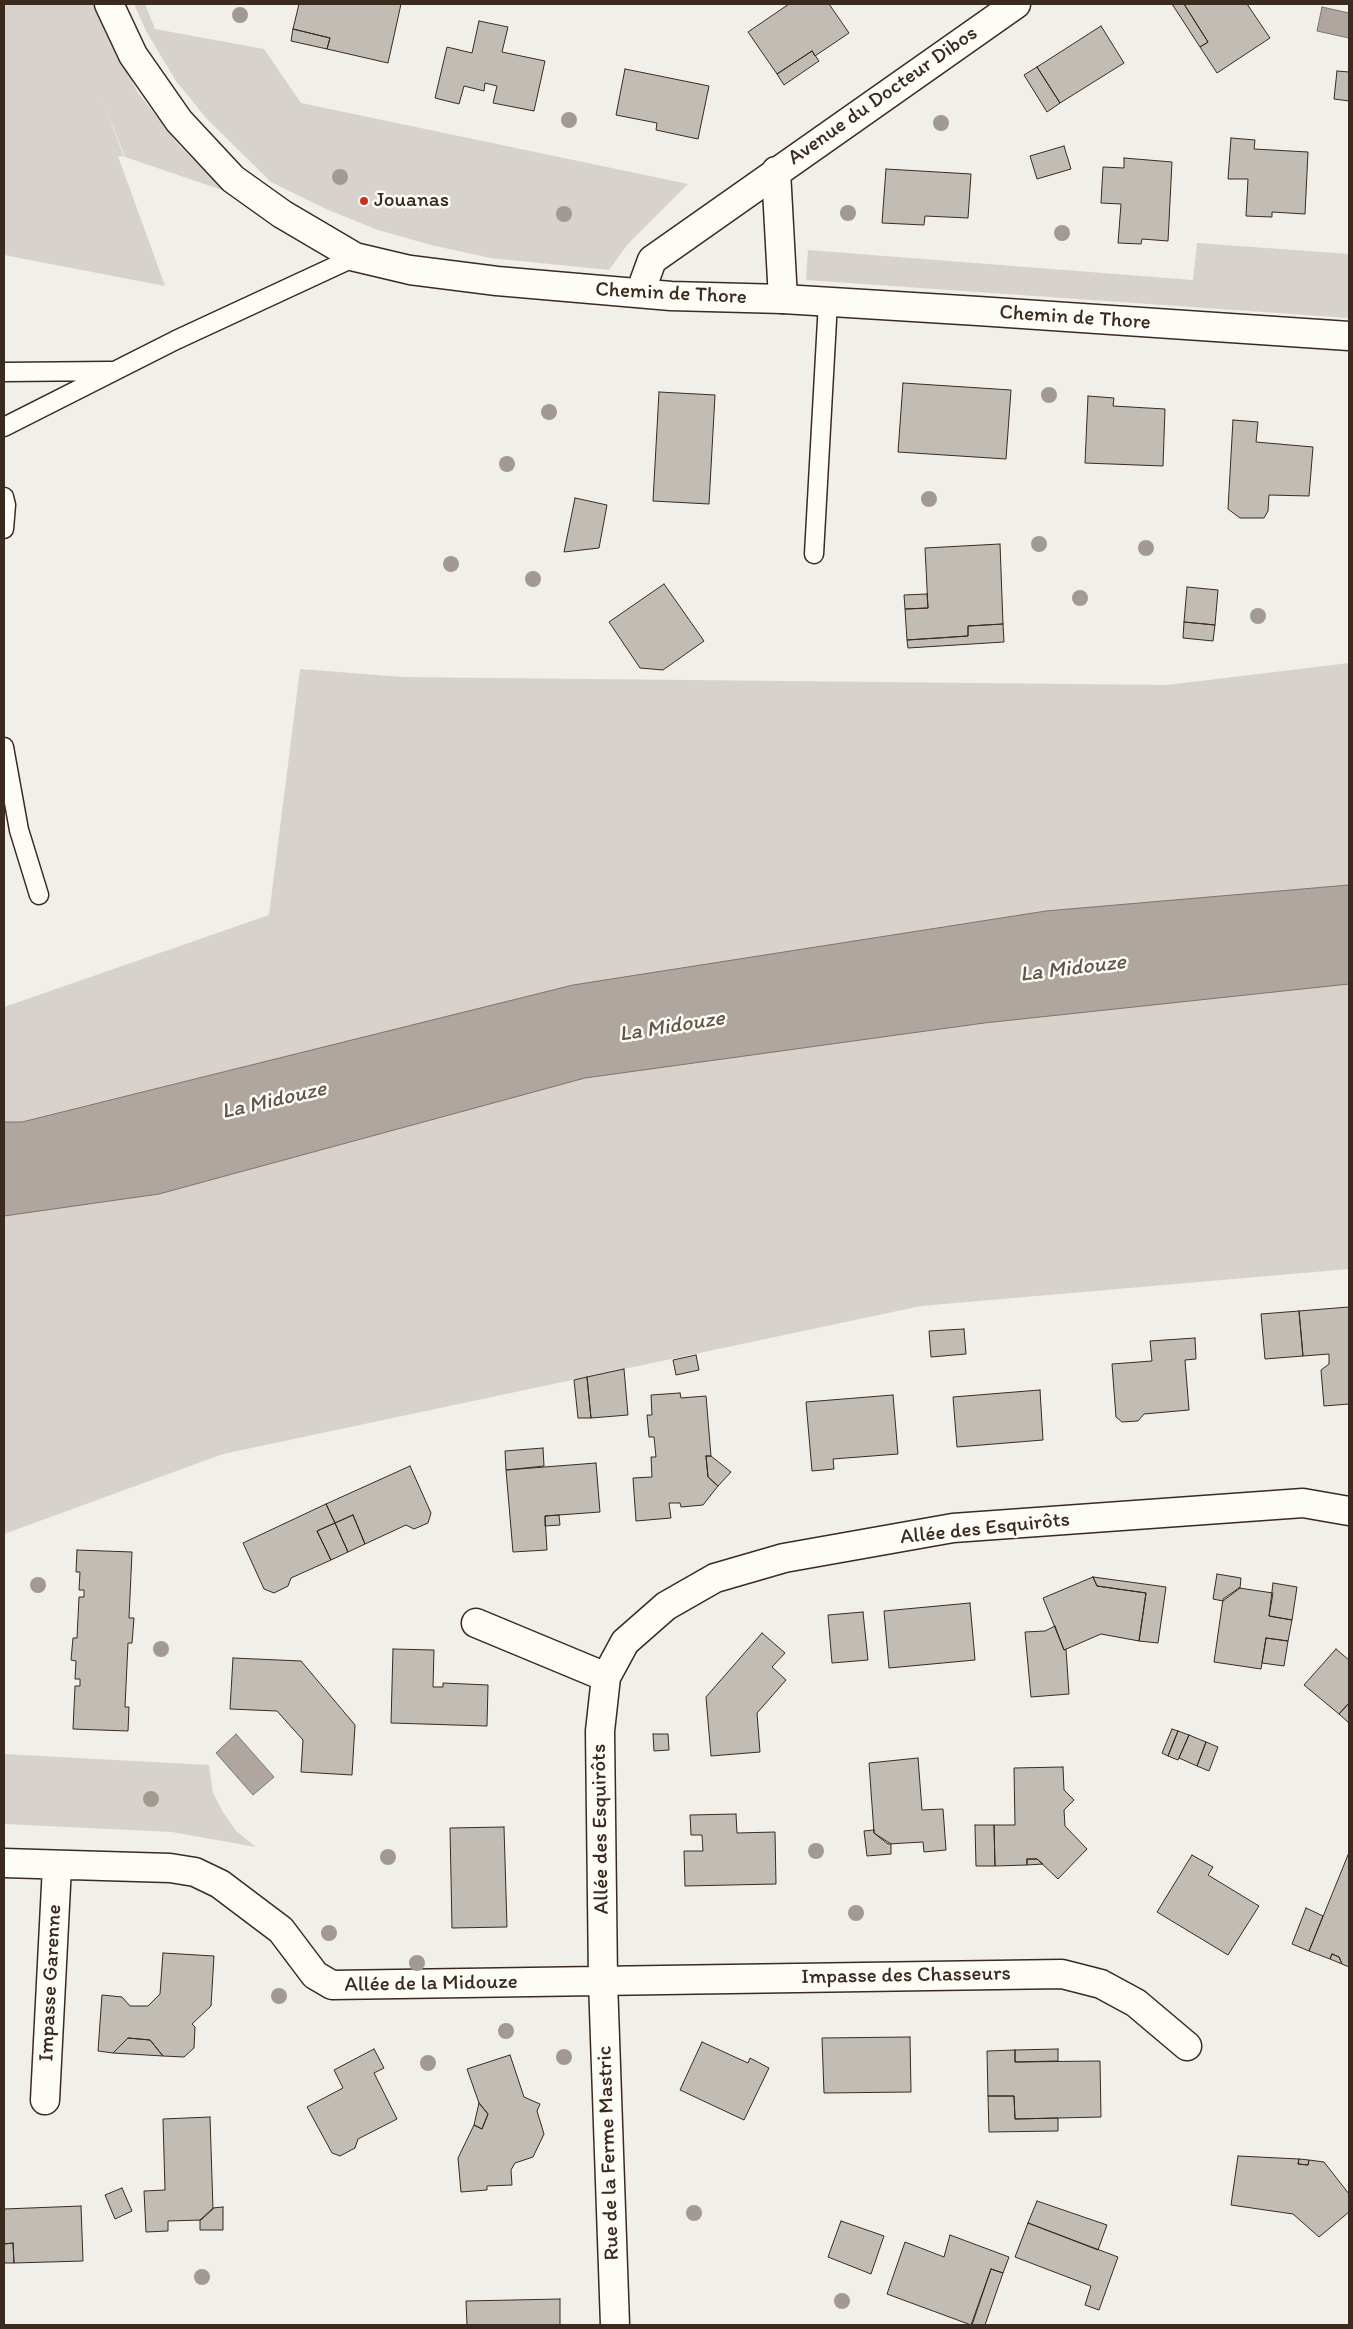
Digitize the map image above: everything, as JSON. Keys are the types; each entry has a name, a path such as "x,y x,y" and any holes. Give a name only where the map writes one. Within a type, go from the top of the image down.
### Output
{"street":[{"name":"Chemin de Thore","path":"109,4 133,55 179,121 233,179 282,214 355,257 410,270 497,281 640,293 828,302 1349,336"},
{"name":"Avenue du Docteur Dibos","path":"640,293 652,260 1016,4"},
{"name":"Avenue du Docteur Dibos","path":"776,171 783,300"},
{"name":"Allée des Esquirôts","path":"603,1981 600,1731 606,1678 625,1642 666,1606 715,1578 784,1558 953,1528 1303,1503 1349,1511"},
{"path":"476,1623 606,1678"},
{"name":"Allée de la Midouze","path":"4,1863 170,1868 195,1872 220,1884 281,1930 314,1974 332,1985 603,1981"},
{"name":"Impasse Garenne","path":"45,2100 57,1866"},
{"name":"Impasse des Chasseurs","path":"603,1981 1062,1974 1101,1984 1136,2003 1187,2046"},
{"name":"Rue de la Ferme Mastric","path":"603,1981 615,2325"}],"lane":[{"path":"4,427 176,340 355,257"},
{"path":"814,554 828,302"},
{"path":"4,372 115,371"},
{"path":"4,497 6,505 4,529"},
{"path":"4,747 18,830 39,895"}],"shaded area":[{"path":"4,4 97,4 137,91 177,143 225,191 125,157 103,101 124,157 118,156 165,286 4,255"},
{"path":"134,4 145,4 155,29 264,49 301,103 688,184 627,245 609,270 490,258 431,245 378,230 326,209 271,182 207,119 176,81 146,31"},
{"path":"1197,243 1349,254 1349,318 806,280 808,250 1193,280"},
{"path":"1349,663 1349,1269 921,1306 223,1454 4,1534 4,1007 269,915 300,669 403,677 1167,685"},
{"path":"4,1754 209,1765 213,1793 223,1812 236,1831 256,1847 172,1832 4,1824"}],"water":[{"path":"1322,7 1349,13 1349,38 1317,31"},
{"name":"La Midouze","path":"1349,885 1349,984 984,1023 585,1078 159,1194 4,1216 4,1122 22,1122 573,985 1046,911"},
{"path":"236,1734 274,1777 253,1795 216,1753"}],"building":[{"path":"299,4 401,4 388,63 327,49 330,38 293,29"},
{"path":"789,4 829,4 849,33 815,56 812,51 777,74 748,32"},
{"path":"1172,4 1184,4 1208,42 1200,47"},
{"path":"1184,4 1247,4 1270,38 1217,73 1200,47 1208,42"},
{"path":"479,21 508,27 502,52 545,61 534,111 493,103 497,86 485,83 484,91 464,86 459,104 435,98 447,47 472,53"},
{"path":"1101,26 1124,63 1060,103 1037,67"},
{"path":"293,29 330,38 327,49 291,41"},
{"path":"812,51 819,61 784,85 777,74"},
{"path":"1037,67 1060,103 1047,112 1024,75"},
{"path":"625,69 709,86 698,139 656,130 657,123 616,115"},
{"path":"1337,71 1349,72 1349,101 1334,99"},
{"path":"1231,138 1255,140 1254,149 1308,152 1305,214 1272,212 1272,217 1246,216 1248,179 1228,179"},
{"path":"1064,146 1071,169 1037,179 1030,156"},
{"path":"1124,158 1172,162 1168,241 1142,239 1141,244 1118,243 1121,204 1101,203 1103,167 1124,168"},
{"path":"886,169 971,174 968,218 925,216 924,225 882,223"},
{"path":"903,383 1011,390 1006,459 898,452"},
{"path":"659,392 715,395 709,504 653,501"},
{"path":"1088,396 1114,398 1113,406 1165,409 1163,466 1085,463"},
{"path":"1233,420 1258,422 1256,442 1313,447 1309,496 1269,495 1268,511 1264,518 1240,518 1228,509"},
{"path":"575,498 607,505 599,548 564,552"},
{"path":"1000,544 1003,624 968,626 968,636 907,640 905,609 928,608 925,548"},
{"path":"664,584 704,641 663,670 640,668 609,622"},
{"path":"1187,587 1218,590 1215,625 1184,622"},
{"path":"927,594 928,608 905,609 904,595"},
{"path":"1184,622 1215,625 1213,641 1183,638"},
{"path":"1003,624 1004,642 908,648 907,640 968,636 968,626"},
{"path":"1349,1307 1349,1404 1324,1406 1321,1370 1329,1364 1329,1354 1303,1356 1299,1311"},
{"path":"1299,1311 1303,1356 1265,1359 1261,1314"},
{"path":"964,1329 966,1354 931,1357 929,1331"},
{"path":"1195,1338 1196,1359 1185,1360 1189,1410 1144,1414 1138,1421 1122,1422 1116,1417 1112,1364 1152,1361 1150,1341"},
{"path":"696,1355 699,1370 676,1375 673,1360"},
{"path":"624,1369 628,1415 591,1418 587,1377"},
{"path":"587,1377 591,1418 578,1418 574,1380"},
{"path":"1040,1390 1043,1440 957,1447 953,1397"},
{"path":"680,1393 681,1398 706,1396 711,1456 706,1456 708,1477 718,1486 703,1505 681,1507 680,1503 669,1503 671,1518 636,1521 633,1478 652,1477 651,1457 656,1457 654,1437 649,1437 647,1415 652,1415 651,1395"},
{"path":"893,1395 898,1454 833,1459 834,1469 812,1471 806,1402"},
{"path":"543,1448 544,1466 506,1470 505,1451"},
{"path":"706,1456 711,1456 731,1472 718,1486 708,1477"},
{"path":"596,1463 600,1512 545,1516 547,1550 513,1552 506,1470"},
{"path":"410,1466 431,1513 428,1523 414,1529 406,1525 365,1544 353,1515 335,1523 326,1504"},
{"path":"326,1504 335,1523 317,1531 331,1560 291,1578 288,1586 274,1593 264,1589 243,1543"},
{"path":"353,1515 365,1544 348,1552 335,1523"},
{"path":"559,1515 560,1525 545,1526 545,1516"},
{"path":"335,1523 348,1552 331,1560 317,1531"},
{"path":"77,1550 132,1552 129,1618 134,1618 132,1643 128,1643 125,1707 129,1707 128,1731 73,1729 75,1686 80,1686 80,1679 75,1679 76,1661 71,1660 73,1638 77,1638 79,1597 84,1597 84,1590 79,1590 80,1572 76,1572"},
{"path":"1217,1574 1241,1578 1240,1588 1223,1601 1213,1599"},
{"path":"1093,1577 1166,1587 1158,1643 1139,1641 1146,1593 1097,1586"},
{"path":"1093,1577 1097,1586 1146,1593 1139,1641 1101,1634 1064,1650 1043,1598"},
{"path":"1273,1583 1297,1587 1292,1620 1269,1616"},
{"path":"1239,1588 1273,1593 1269,1616 1292,1620 1288,1641 1266,1638 1261,1669 1214,1662 1223,1599"},
{"path":"970,1603 975,1660 889,1668 884,1611"},
{"path":"863,1612 868,1660 832,1663 828,1615"},
{"path":"1055,1626 1064,1650 1066,1649 1069,1694 1031,1697 1025,1632 1045,1631"},
{"path":"762,1633 785,1653 772,1667 786,1680 757,1713 760,1752 711,1756 706,1697"},
{"path":"1266,1638 1288,1641 1284,1666 1262,1663"},
{"path":"393,1649 434,1650 433,1687 443,1687 443,1683 488,1685 487,1726 391,1723"},
{"path":"1336,1649 1349,1660 1349,1703 1339,1714 1304,1685"},
{"path":"233,1658 301,1661 355,1725 352,1775 301,1772 303,1740 277,1711 230,1709"},
{"path":"1349,1703 1349,1723 1339,1714"},
{"path":"1172,1729 1178,1731 1168,1756 1162,1753"},
{"path":"1178,1731 1189,1735 1178,1760 1168,1756"},
{"path":"653,1734 668,1734 669,1750 654,1751"},
{"path":"1189,1735 1206,1742 1197,1766 1179,1758"},
{"path":"1206,1742 1218,1747 1209,1771 1197,1766"},
{"path":"918,1758 922,1810 943,1809 946,1850 924,1852 923,1842 888,1844 874,1833 869,1763"},
{"path":"1063,1767 1064,1790 1074,1800 1064,1810 1065,1826 1087,1849 1058,1879 1037,1859 1027,1859 1027,1865 995,1866 994,1825 1015,1825 1014,1768"},
{"path":"736,1814 737,1833 775,1832 776,1884 685,1886 684,1851 703,1851 702,1835 691,1835 690,1815"},
{"path":"975,1825 994,1825 995,1866 976,1866"},
{"path":"504,1827 507,1927 452,1928 450,1828"},
{"path":"874,1830 874,1833 891,1844 891,1854 867,1856 864,1831"},
{"path":"1192,1855 1213,1867 1208,1875 1259,1906 1228,1955 1157,1912"},
{"path":"1348,1855 1349,1967 1342,1964 1339,1957 1332,1954 1330,1959 1309,1951"},
{"path":"1027,1859 1037,1859 1043,1864 1027,1865"},
{"path":"1306,1908 1323,1916 1309,1951 1292,1944"},
{"path":"163,1953 214,1956 211,2006 192,2024 195,2027 194,2048 184,2057 163,2056 150,2040 128,2038 113,2053 98,2051 102,1995 122,1997 130,2006 148,2006 160,1994"},
{"path":"1332,1954 1339,1957 1342,1964 1330,1959"},
{"path":"910,2037 911,2092 824,2093 822,2038"},
{"path":"128,2038 150,2040 163,2056 113,2053"},
{"path":"702,2042 748,2063 750,2058 769,2068 744,2120 680,2090"},
{"path":"374,2049 384,2068 374,2073 397,2119 358,2139 355,2148 340,2156 332,2153 307,2107 343,2088 334,2070"},
{"path":"1058,2049 1058,2061 1015,2062 1015,2050"},
{"path":"1015,2050 1015,2062 1100,2061 1101,2117 1015,2119 1014,2096 988,2096 987,2051"},
{"path":"510,2055 524,2097 540,2104 537,2111 544,2134 533,2157 515,2163 511,2170 512,2185 487,2186 487,2190 461,2192 458,2158 474,2125 482,2129 488,2114 479,2103 467,2069"},
{"path":"988,2096 1014,2096 1015,2119 1058,2118 1058,2131 989,2132"},
{"path":"479,2103 488,2114 482,2129 474,2125"},
{"path":"210,2117 213,2209 201,2220 168,2221 168,2231 146,2232 144,2191 165,2190 163,2119"},
{"path":"1238,2156 1299,2159 1298,2164 1308,2165 1309,2160 1324,2162 1349,2194 1349,2212 1319,2237 1293,2214 1231,2205"},
{"path":"1299,2159 1309,2160 1308,2165 1298,2164"},
{"path":"122,2188 132,2211 115,2219 105,2195"},
{"path":"1037,2201 1107,2225 1098,2250 1028,2223"},
{"path":"81,2206 83,2261 14,2263 13,2243 4,2244 4,2209"},
{"path":"223,2207 223,2230 200,2230 200,2220 213,2208"},
{"path":"841,2221 884,2236 871,2274 828,2257"},
{"path":"1028,2223 1118,2257 1099,2310 1085,2305 1091,2286 1015,2257"},
{"path":"950,2235 1009,2257 1003,2273 991,2269 971,2325 887,2294 905,2242 944,2257"},
{"path":"13,2243 14,2263 4,2263 4,2244"},
{"path":"991,2269 1003,2273 985,2325 972,2325"},
{"path":"560,2299 560,2325 467,2325 466,2301"}],"place":[{"name":"Jouanas","path":"364,201"}]}
